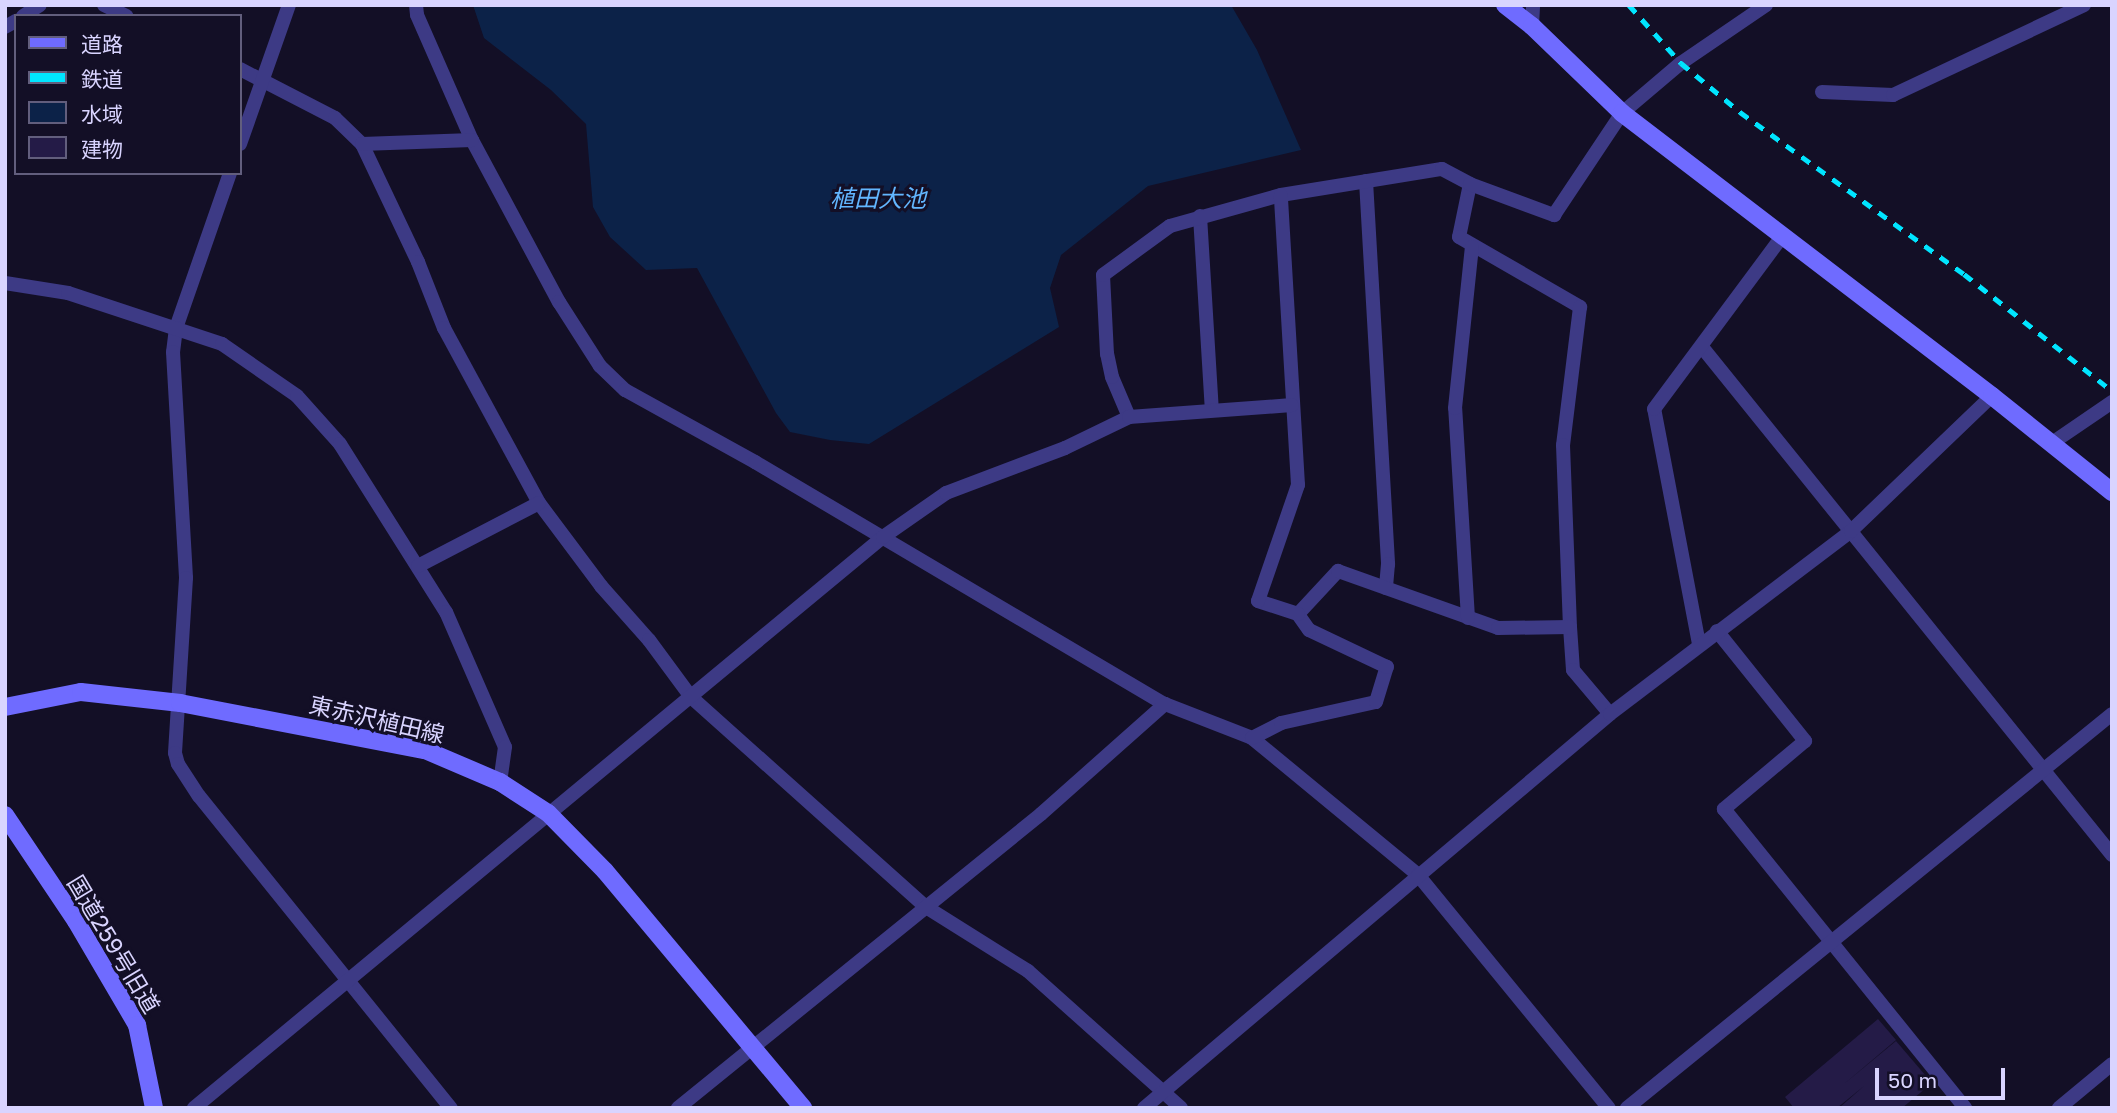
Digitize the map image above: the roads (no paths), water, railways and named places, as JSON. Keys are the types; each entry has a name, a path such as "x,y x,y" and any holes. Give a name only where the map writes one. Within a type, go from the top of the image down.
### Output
{"street":[{"path":"104,5 123,14"},
{"path":"242,138 289,5"},
{"path":"416,5 417,15 472,140 559,302 600,366 625,390 883,537 1165,704 1252,738 1418,876 1609,1108"},
{"path":"1505,5 1532,26 1622,113 1992,396 2112,492"},
{"path":"1532,5 1532,26"},
{"path":"1129,417 1112,377 1107,354 1103,275 1170,226 1281,195 1442,169 1470,184 1554,215 1622,113 1681,63 1766,5"},
{"path":"1822,92 1893,95 2084,5"},
{"path":"242,70 335,118 362,144 418,262 444,328 539,503 601,586 649,640 691,697 926,907 1028,971 1181,1108"},
{"path":"362,144 472,140"},
{"path":"229,175 176,328 173,364 186,578 175,753 178,764 199,796 451,1108"},
{"path":"1366,181 1388,564 1386,587"},
{"path":"1470,184 1459,237 1472,247 1580,307 1563,445 1573,670 1610,714"},
{"path":"1252,738 1281,723 1376,702 1387,667 1309,630 1298,614 1258,601 1298,485 1281,195"},
{"path":"1200,216 1212,410"},
{"path":"1699,644 1654,409 1783,235"},
{"path":"1468,618 1455,408 1472,247"},
{"path":"5,283 68,293 222,344 297,396 340,444 446,612 505,747 499,782"},
{"path":"1702,347 2112,855"},
{"path":"1144,1108 1610,714 1851,531 1992,396"},
{"path":"2052,443 2112,402"},
{"path":"194,1108 346,979 883,537 946,494 1065,448 1129,417 1292,405"},
{"path":"418,566 539,503"},
{"path":"1298,614 1338,571 1498,628 1570,627"},
{"path":"1717,631 1805,741 1724,809 1965,1108"},
{"name":"東赤沢植田線","path":"5,707 81,692 180,703 425,750 499,782 548,813 605,872 803,1108"},
{"path":"678,1108 1041,814 1165,704"},
{"path":"1627,1108 2112,714"},
{"name":"国道259号旧道","path":"8,825 76,921 137,1025 154,1108"},
{"path":"2059,1108 2112,1064"}],"water":[{"name":"植田大池","path":"473,5 1231,5 1257,50 1301,150 1148,186 1061,255 1050,288 1059,327 869,444 830,440 790,432 776,413 697,268 646,270 610,237 593,207 586,124 551,90 484,38"}],"railway":[{"path":"1629,5 1681,63 1740,112 1964,274 2112,391"}]}
